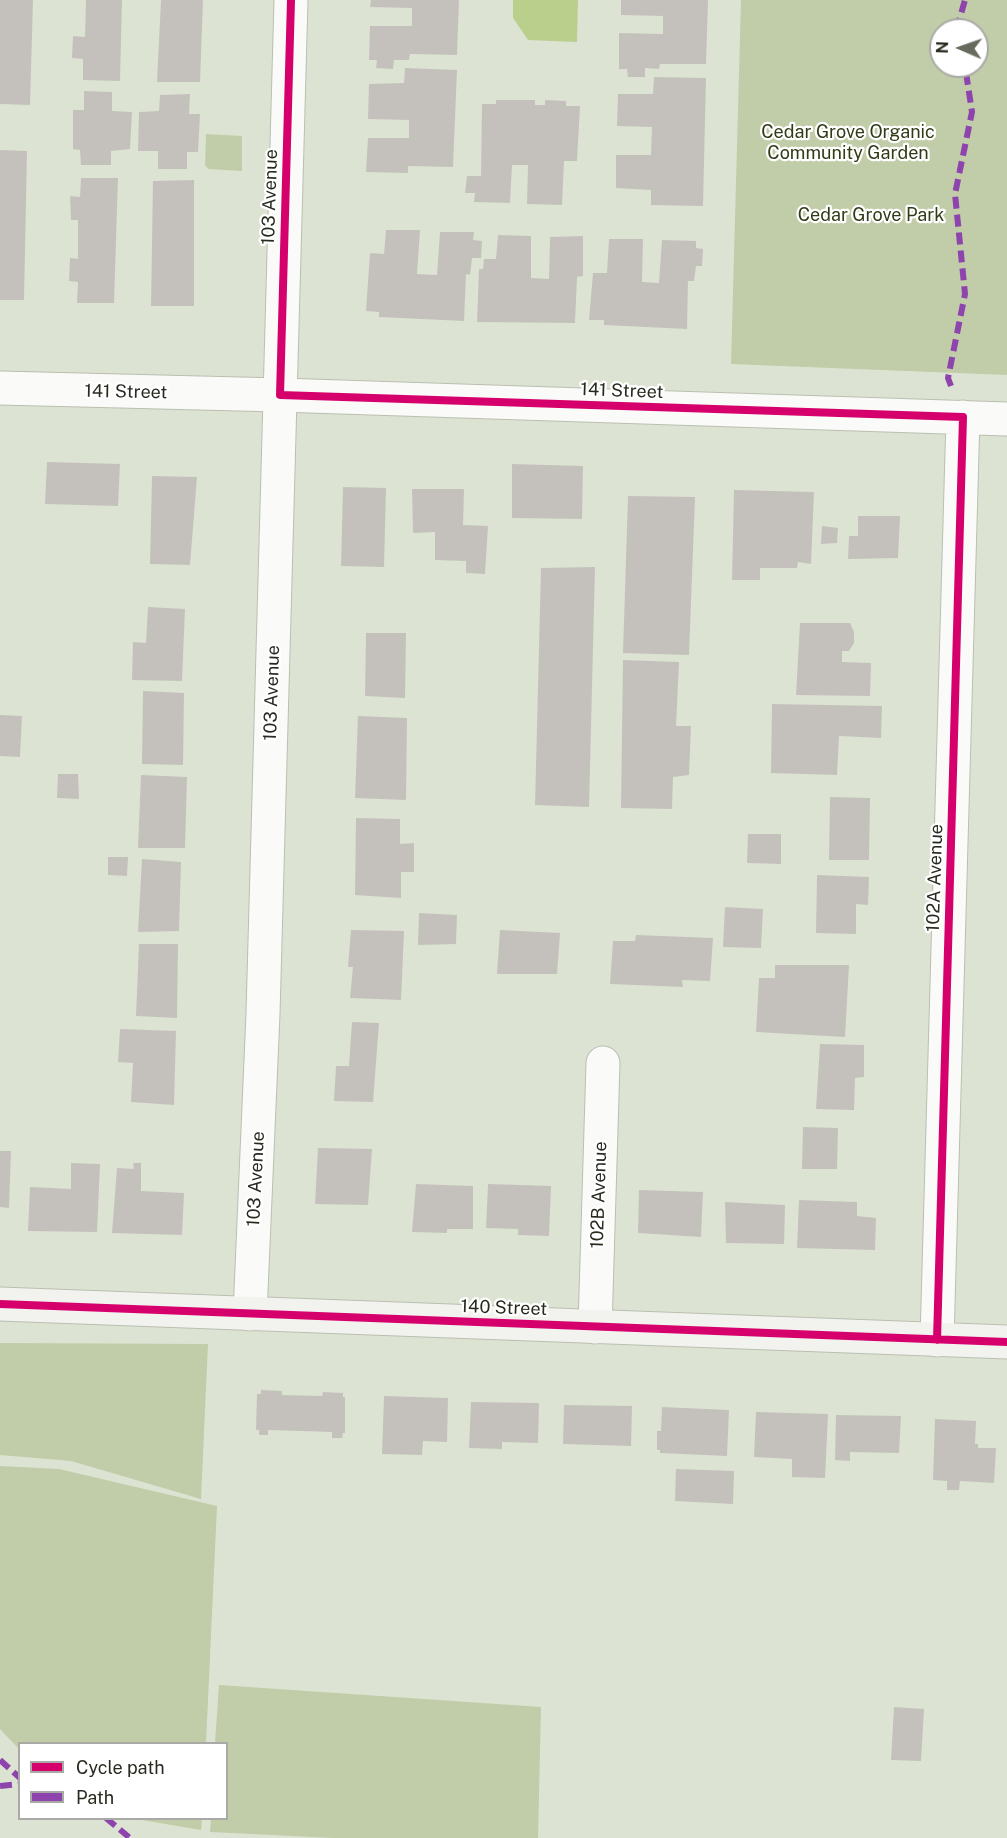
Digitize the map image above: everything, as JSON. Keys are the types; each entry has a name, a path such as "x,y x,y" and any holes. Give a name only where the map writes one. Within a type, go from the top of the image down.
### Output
{"main road":[{"name":"140 Street","path":"0,1304 1007,1342"}],"street":[{"name":"103 Avenue","path":"250,1314 264,1002 291,0"},
{"name":"141 Street","path":"0,388 1007,419"},
{"name":"102A Avenue","path":"937,1340 963,417"},
{"name":"102B Avenue","path":"595,1327 603,1063"}],"green space":[{"name":"Cedar Grove Park","path":"741,0 1007,0 1007,375 731,364"},
{"path":"206,134 242,136 242,171 208,169 205,165"},
{"path":"0,1343 208,1344 201,1499 71,1461 0,1455"},
{"path":"0,1466 59,1469 217,1506 206,1742 18,1742 18,1748 0,1729"},
{"path":"219,1685 541,1707 538,1838 333,1838 210,1832 211,1820 228,1820 228,1742 215,1742"},
{"path":"142,1820 202,1820 201,1830"}],"shaded area":[{"path":"513,0 578,0 577,42 528,40 513,18"}],"building":[{"path":"0,0 33,0 30,105 0,104"},
{"path":"86,0 122,0 120,81 83,80 83,59 72,58 73,36 85,37"},
{"path":"161,0 203,0 200,82 157,82"},
{"path":"371,0 459,0 457,55 410,54 409,60 394,60 393,69 376,68 377,60 369,60 370,26 412,26 412,8 370,7"},
{"path":"621,0 708,0 706,64 660,64 659,69 645,68 645,77 628,77 627,69 619,69 619,33 663,34 663,16 621,15"},
{"path":"405,68 457,70 453,167 408,166 408,173 366,172 368,138 409,138 409,120 368,119 369,84 404,83"},
{"path":"654,77 706,78 703,206 651,205 651,190 616,188 616,155 651,155 652,127 617,126 618,94 653,94"},
{"path":"84,91 112,92 112,111 132,112 130,149 111,151 111,165 81,165 80,150 73,149 73,110 84,110"},
{"path":"190,94 189,114 200,114 198,152 187,152 187,169 158,169 158,151 138,151 139,112 159,111 160,95"},
{"path":"496,100 535,100 535,105 545,105 545,100 566,101 566,106 580,106 577,161 564,161 562,205 527,204 528,165 512,165 510,203 474,202 475,193 465,193 467,176 481,176 482,104 496,104"},
{"path":"0,150 27,151 24,300 0,300"},
{"path":"81,178 118,178 114,303 77,303 78,282 69,281 70,258 78,259 78,220 71,220 70,196 80,197"},
{"path":"194,180 194,306 151,306 153,181"},
{"path":"386,230 420,230 417,274 437,275 440,232 474,232 473,240 482,241 481,258 472,258 470,275 466,274 464,321 379,317 379,312 366,311 370,253 384,254"},
{"path":"498,235 531,236 531,278 549,279 550,237 583,236 583,276 577,277 575,323 477,322 479,269 483,269 484,259 496,259"},
{"path":"609,239 643,239 642,282 659,283 662,240 696,241 696,248 703,249 702,266 696,266 694,281 688,281 687,329 604,325 604,320 589,320 593,273 607,273"},
{"path":"47,462 120,464 118,506 45,504"},
{"path":"512,464 583,466 582,519 512,518"},
{"path":"152,476 197,477 190,565 150,564"},
{"path":"343,487 386,488 384,567 341,566"},
{"path":"412,489 464,489 463,525 488,526 485,574 466,573 466,561 435,560 435,532 413,533"},
{"path":"734,490 814,492 811,564 798,562 797,568 760,568 760,580 732,580"},
{"path":"628,496 695,497 689,655 623,653"},
{"path":"858,516 900,516 898,558 848,559 849,536 858,536"},
{"path":"822,526 838,528 837,543 821,544"},
{"path":"595,567 589,807 535,805 541,568"},
{"path":"148,607 185,609 182,681 132,680 133,642 146,643"},
{"path":"800,623 850,623 854,632 854,643 849,651 842,651 842,662 871,663 870,696 796,695"},
{"path":"366,633 406,633 405,698 365,696"},
{"path":"623,660 679,662 676,726 691,726 689,775 673,777 672,809 621,808"},
{"path":"143,691 184,693 183,765 142,764"},
{"path":"772,704 882,706 881,738 839,736 837,775 771,773"},
{"path":"0,715 22,716 20,757 0,756"},
{"path":"358,716 407,718 406,800 355,798"},
{"path":"58,774 78,774 79,799 57,798"},
{"path":"141,775 187,777 185,848 138,848"},
{"path":"830,797 870,798 869,860 829,860"},
{"path":"356,818 400,819 400,844 414,843 414,872 401,872 401,898 355,895"},
{"path":"748,834 781,834 781,864 747,863"},
{"path":"108,857 128,857 127,876 108,875"},
{"path":"142,859 181,862 179,931 138,932"},
{"path":"817,875 869,877 868,905 856,904 856,934 816,933"},
{"path":"725,907 763,909 761,948 723,947"},
{"path":"419,913 457,915 456,944 418,945"},
{"path":"351,930 404,931 401,1000 350,998 353,967 348,967"},
{"path":"500,930 560,933 557,974 497,974"},
{"path":"636,935 713,938 710,981 682,980 683,987 610,984 613,941 635,941"},
{"path":"139,944 178,944 177,1018 136,1016"},
{"path":"775,965 849,965 845,1037 756,1032 759,978 775,978"},
{"path":"352,1022 379,1023 373,1102 334,1101 336,1066 349,1066"},
{"path":"120,1029 176,1031 174,1105 131,1102 133,1063 118,1062"},
{"path":"820,1044 864,1045 864,1077 855,1078 854,1110 816,1109"},
{"path":"803,1127 838,1128 837,1169 802,1169"},
{"path":"318,1148 372,1149 368,1205 315,1204"},
{"path":"0,1151 11,1151 9,1208 0,1207"},
{"path":"71,1163 100,1164 97,1232 28,1231 30,1187 71,1189"},
{"path":"133,1163 141,1163 141,1191 184,1193 182,1235 112,1233 117,1168 134,1169"},
{"path":"416,1184 473,1186 473,1229 447,1229 447,1233 412,1232"},
{"path":"488,1184 551,1186 549,1236 518,1235 518,1229 486,1228"},
{"path":"639,1190 703,1192 701,1237 638,1233"},
{"path":"799,1200 857,1202 857,1216 876,1218 875,1250 797,1248"},
{"path":"725,1202 785,1205 784,1244 726,1243"},
{"path":"261,1390 282,1391 282,1395 322,1396 323,1392 343,1393 345,1433 342,1438 332,1438 332,1432 268,1430 268,1435 259,1435 259,1430 256,1430 257,1394 261,1394"},
{"path":"384,1396 448,1398 447,1442 423,1441 422,1455 382,1454"},
{"path":"471,1402 539,1403 538,1443 502,1442 502,1449 469,1448"},
{"path":"564,1405 632,1406 631,1446 563,1444"},
{"path":"662,1407 729,1410 727,1456 660,1453 660,1450 657,1450 657,1431 661,1431"},
{"path":"756,1412 828,1414 825,1478 792,1477 792,1459 754,1457"},
{"path":"836,1415 901,1416 899,1453 850,1452 850,1461 835,1460"},
{"path":"935,1419 976,1421 975,1444 978,1444 978,1448 996,1448 994,1483 960,1481 959,1490 947,1490 947,1481 933,1480"},
{"path":"676,1469 734,1471 733,1504 675,1501"},
{"path":"894,1707 924,1709 921,1761 891,1760"}],"marked path":[{"path":"960,18 965,0"},
{"path":"951,386 948,378 965,294 955,194 972,112 967,78"},
{"path":"0,1760 18,1776"},
{"path":"0,1786 18,1784"},
{"path":"108,1820 130,1838"}],"cycle path":[{"path":"291,0 280,395 963,417 937,1340"},
{"path":"0,1304 1007,1342"}],"park label":[{"name":"Cedar Grove Organic Community Garden","path":"848,142"}]}
